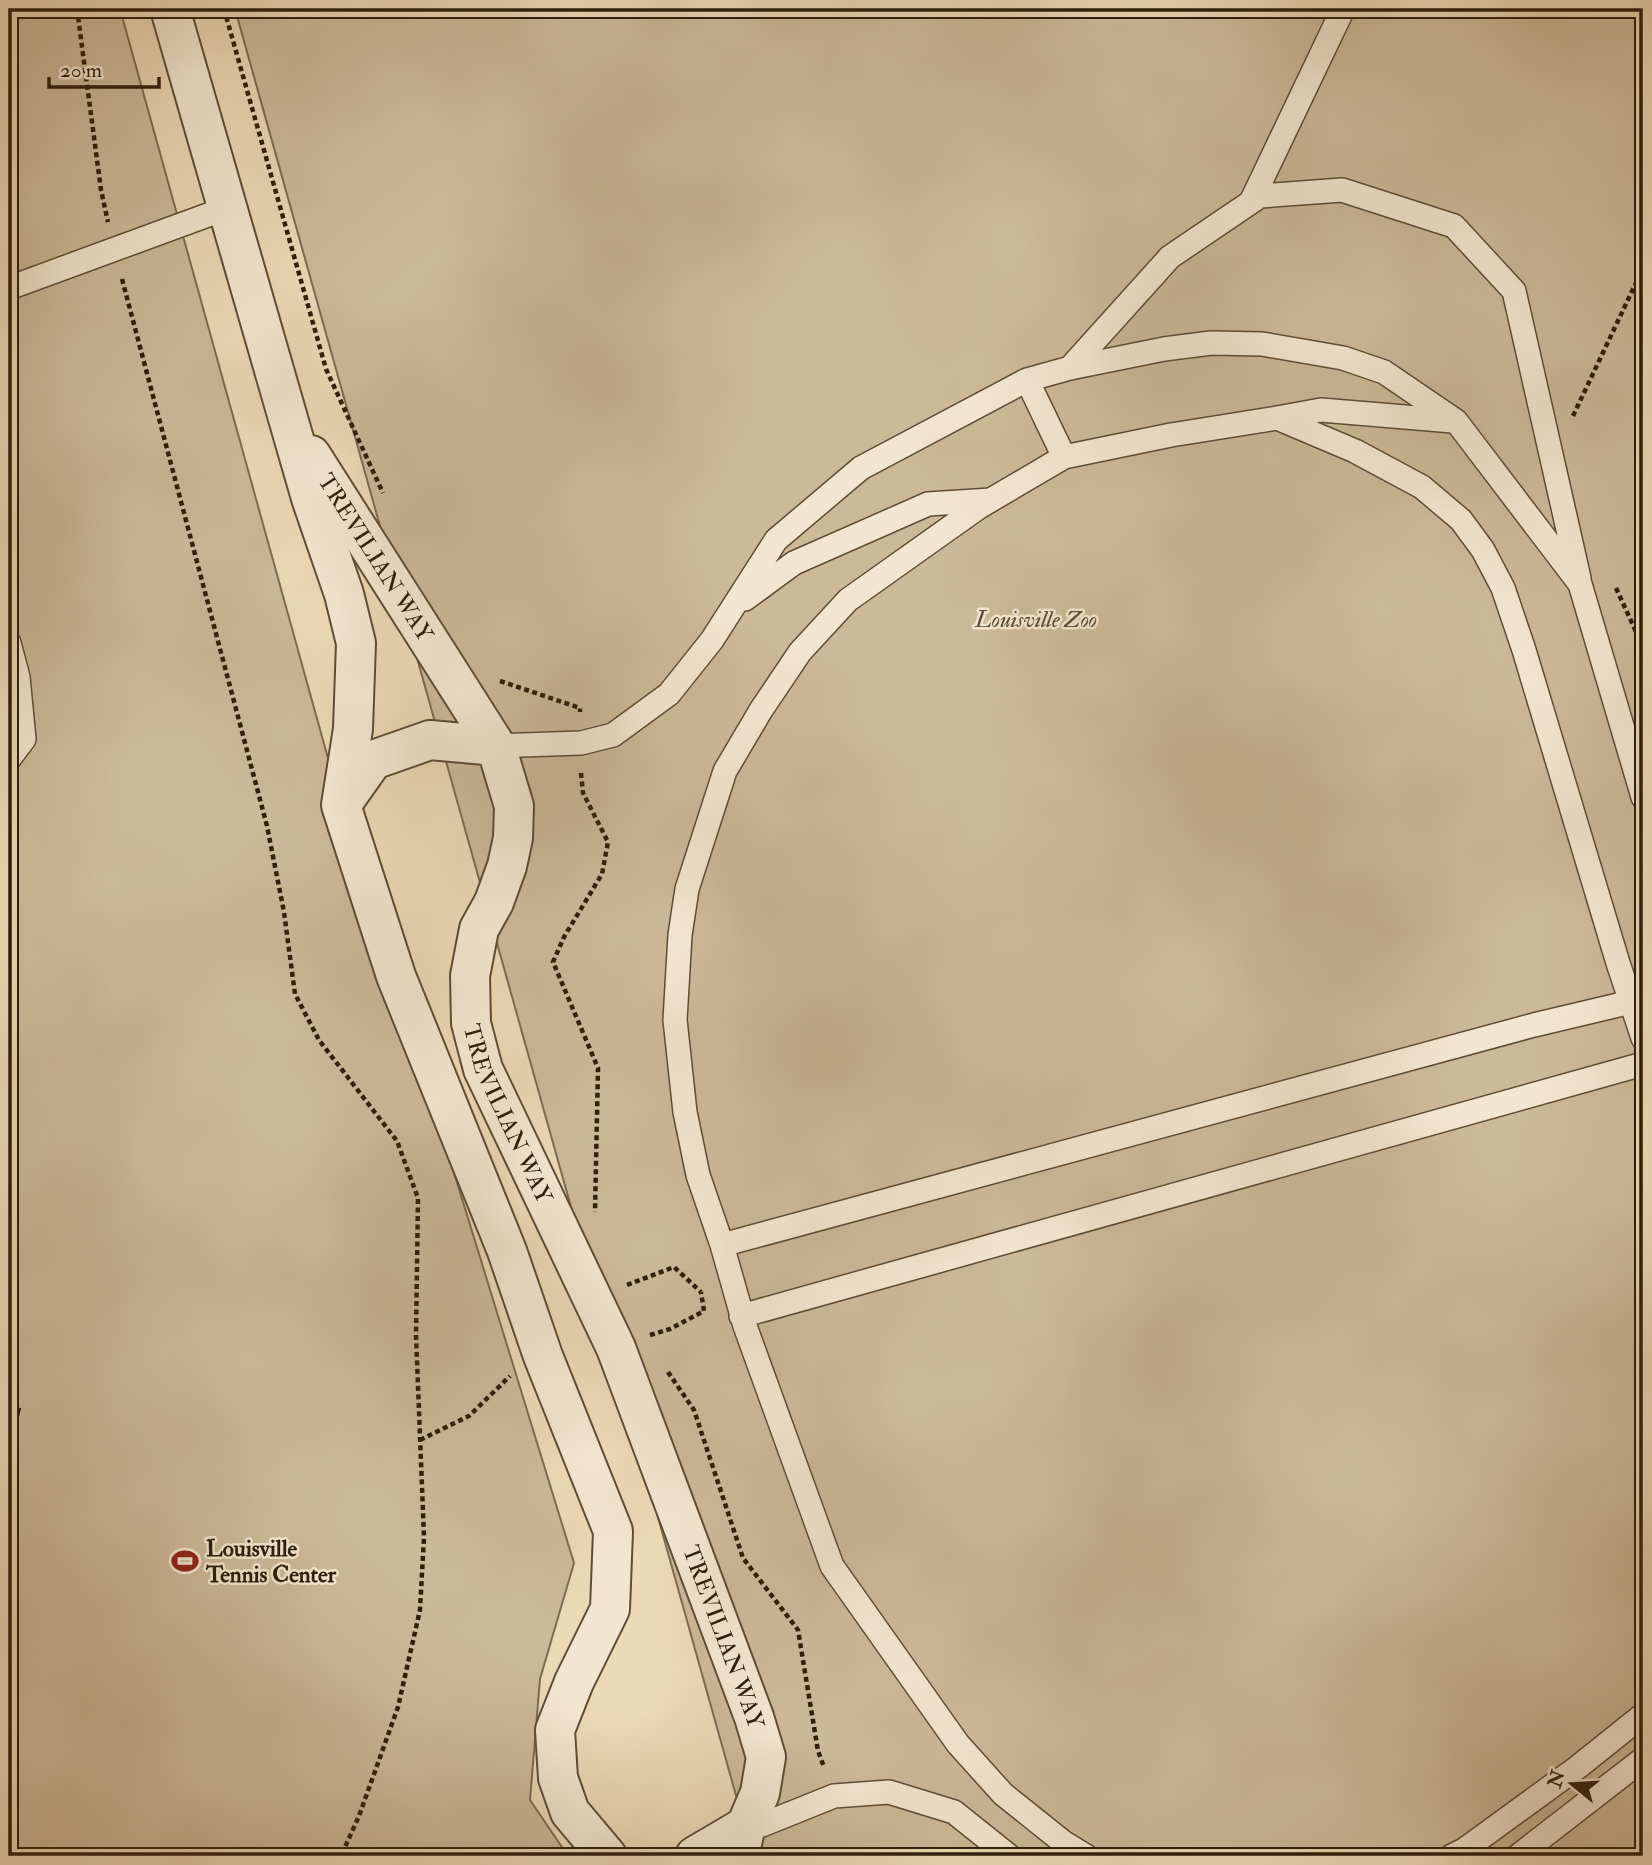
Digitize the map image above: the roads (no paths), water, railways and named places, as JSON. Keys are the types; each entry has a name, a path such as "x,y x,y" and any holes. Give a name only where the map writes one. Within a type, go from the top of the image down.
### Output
{"street":[{"name":"TREVILIAN WAY","path":"170,9 311,498 344,594 356,643 353,729 341,805 396,976 508,1251 543,1356 613,1531 610,1609 573,1682 555,1730 558,1778 570,1812 602,1849 637,1856"},
{"name":"TREVILIAN WAY","path":"291,424 496,746 514,806 513,838 507,866 494,902 480,929 470,976 471,1023 483,1069 616,1348 754,1717 765,1757 760,1793 742,1841"},
{"path":"341,805 373,760 430,740 496,746"},
{"path":"695,1856 742,1841"}],"lane":[{"path":"1251,202 1343,9"},
{"path":"1070,368 1170,257 1260,195 1342,190 1454,226 1514,291 1580,584 1643,797"},
{"path":"9,288 227,208"},
{"path":"496,746 580,743 613,735 669,694 712,640 776,540 861,468 1027,380 1070,368 1164,349 1211,343 1262,344 1343,358 1384,372 1457,421 1580,584"},
{"path":"1027,380 1064,457"},
{"path":"1086,1856 1063,1842 1003,1794 958,1744 832,1566 741,1316 722,1245 698,1175 685,1112 675,1020 680,935 687,889 725,771 800,652 848,600 979,507 1064,457 1171,435 1321,410 1457,421"},
{"path":"1277,418 1355,451 1422,487 1461,520 1483,550 1503,588 1524,650 1643,1038"},
{"path":"732,608 794,562 928,504 994,499"},
{"path":"9,643 18,677 24,739 9,760"},
{"path":"722,1245 1534,1024 1631,1002"},
{"path":"741,1316 1643,1064"},
{"path":"1452,1856 1578,1767 1643,1715"},
{"path":"1518,1856 1643,1759"},
{"path":"742,1841 762,1825 834,1796 889,1792 954,1812 1009,1856"}],"place":[{"name":"Louisville Tennis Center","path":"185,1561"}],"park label":[{"name":"Louisville Zoo","path":"1036,619"}]}
